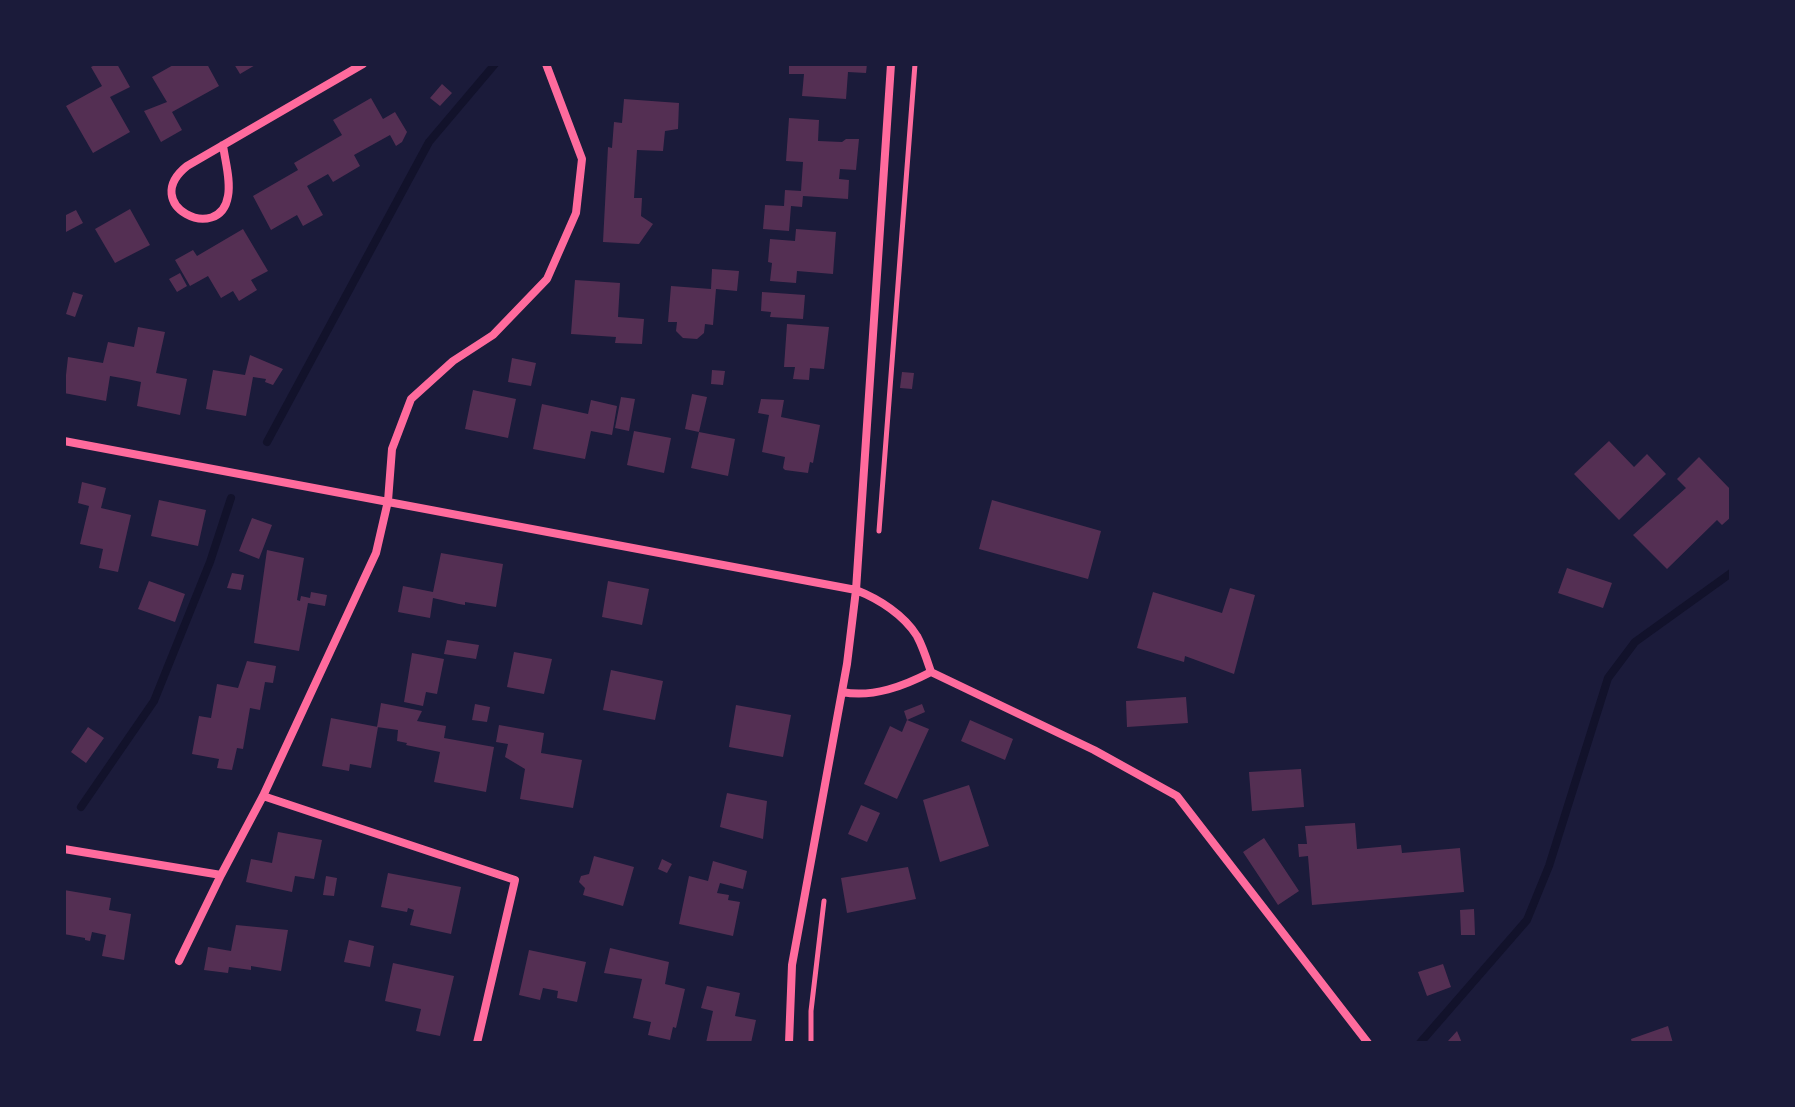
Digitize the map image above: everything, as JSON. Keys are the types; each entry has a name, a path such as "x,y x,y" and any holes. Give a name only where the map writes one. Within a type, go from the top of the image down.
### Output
{"street":[{"path":"223,145 228,186 226,203 206,219 188,216 180,211 172,196 175,179 187,166 223,145 363,64"},
{"path":"179,961 263,796 376,553 388,501 392,449 411,399 453,361 493,335 547,279 576,213 582,159 546,64"},
{"path":"789,1043 792,965 842,692 856,590 891,64"},
{"path":"64,441 856,590 886,605 916,635 931,672 1094,750 1177,796 1368,1043"},
{"path":"842,692 855,695 901,687 931,672"},
{"path":"263,796 515,880 477,1043"},
{"path":"64,849 221,875"}],"building":[{"path":"117,64 130,87 110,97 130,132 93,153 66,106 102,86 91,67"},
{"path":"175,64 207,64 219,86 172,112 182,130 161,142 144,111 167,102 152,77"},
{"path":"234,64 257,64 240,74"},
{"path":"789,64 867,64 866,73 848,72 846,99 802,96 804,74 789,74"},
{"path":"442,84 452,93 440,106 430,98"},
{"path":"371,98 383,119 395,112 407,132 402,142 396,146 390,135 354,155 360,166 333,182 328,174 307,186 323,215 303,226 297,215 271,230 253,196 298,170 294,163 342,135 333,120"},
{"path":"624,99 679,103 678,129 665,131 663,151 637,150 634,198 642,198 641,216 653,224 639,244 603,242 608,147 612,148 614,122 622,123"},
{"path":"789,118 819,120 818,141 859,139 856,170 840,169 839,179 849,180 848,199 803,196 802,207 791,206 789,231 763,229 765,205 784,206 785,190 801,191 803,162 786,161"},
{"path":"130,209 150,245 115,263 95,229"},
{"path":"76,210 83,223 64,233 64,216"},
{"path":"243,229 268,271 251,280 257,290 239,301 233,291 221,298 208,276 190,286 175,260 193,250 197,256"},
{"path":"796,229 836,232 833,274 797,271 796,283 770,281 770,239 795,241"},
{"path":"712,269 739,271 737,291 716,289 713,325 705,324 704,333 697,339 683,338 676,331 677,322 668,322 671,286 711,289"},
{"path":"180,273 187,286 177,292 169,279"},
{"path":"575,280 620,283 618,317 644,319 642,344 615,343 616,337 571,334"},
{"path":"73,292 83,295 75,317 66,314"},
{"path":"762,292 805,295 803,319 770,317 771,312 761,311"},
{"path":"787,324 829,327 824,369 810,368 809,380 793,379 795,367 784,367"},
{"path":"138,327 165,332 156,373 187,379 180,415 137,406 141,382 127,379 110,376 106,401 64,393 68,357 103,363 108,342 134,347"},
{"path":"250,355 283,369 273,385 265,382 266,379 253,377 246,416 206,409 213,370 245,375"},
{"path":"512,358 536,363 531,386 508,382"},
{"path":"712,370 725,371 723,385 711,384"},
{"path":"902,372 914,373 912,389 900,388"},
{"path":"473,390 516,399 508,438 465,429"},
{"path":"692,394 707,397 699,432 685,429"},
{"path":"621,397 635,399 629,431 615,428"},
{"path":"761,399 784,400 781,417 820,425 813,463 810,462 808,473 785,470 785,457 762,452 769,415 758,413"},
{"path":"591,400 617,406 612,435 591,431 585,459 533,449 542,404 588,414"},
{"path":"634,431 671,438 664,473 627,465"},
{"path":"699,432 735,439 728,476 691,468"},
{"path":"1609,441 1634,467 1647,454 1666,474 1619,520 1574,474"},
{"path":"1699,457 1731,490 1731,517 1722,525 1717,520 1667,569 1633,535 1686,488 1677,479"},
{"path":"82,482 106,488 101,508 131,515 118,572 99,568 103,549 80,544 89,506 78,503"},
{"path":"159,500 206,510 198,546 151,536"},
{"path":"992,500 1101,531 1088,579 979,549"},
{"path":"252,518 272,525 259,559 239,551"},
{"path":"267,550 304,558 297,600 300,601 301,596 310,598 311,592 327,595 325,606 308,603 299,651 254,643"},
{"path":"441,553 503,564 496,607 465,602 465,605 433,598 430,618 398,612 403,586 433,592"},
{"path":"1567,568 1612,583 1603,608 1558,593"},
{"path":"232,573 244,575 241,590 227,588"},
{"path":"149,581 185,594 175,622 138,609"},
{"path":"608,581 649,589 642,625 602,617"},
{"path":"1230,588 1255,595 1234,674 1185,656 1184,662 1137,648 1153,592 1222,613"},
{"path":"447,640 479,645 476,659 444,654"},
{"path":"514,652 552,659 544,694 507,687"},
{"path":"412,653 444,659 437,694 426,692 423,706 404,702"},
{"path":"247,661 276,666 273,683 265,682 260,710 250,708 243,749 237,748 232,770 217,768 219,759 192,754 199,716 211,718 217,684 238,688"},
{"path":"611,670 663,681 655,720 603,710"},
{"path":"1186,697 1188,723 1127,727 1126,701"},
{"path":"381,703 422,711 417,721 446,726 444,738 494,747 486,792 434,782 440,752 406,745 397,741 398,730 377,727"},
{"path":"475,704 490,707 487,722 472,720"},
{"path":"922,704 925,712 907,720 904,711"},
{"path":"736,705 791,715 783,757 729,747"},
{"path":"331,718 378,727 371,768 350,764 349,771 322,766"},
{"path":"907,720 929,729 897,799 864,784 890,726 902,732"},
{"path":"970,720 1013,739 1005,760 961,741"},
{"path":"499,725 544,733 541,753 582,760 573,808 520,799 525,769 505,757 508,744 496,742"},
{"path":"88,727 104,738 86,763 71,752"},
{"path":"1301,769 1304,807 1252,811 1249,772"},
{"path":"969,785 989,846 940,862 923,800"},
{"path":"727,793 767,801 763,839 720,827"},
{"path":"861,805 880,813 867,842 848,834"},
{"path":"1355,823 1357,849 1401,845 1402,853 1460,848 1464,892 1312,905 1308,856 1299,857 1298,844 1307,844 1305,826"},
{"path":"278,832 322,840 314,879 295,876 292,892 246,882 251,859 272,863"},
{"path":"1264,838 1299,891 1278,905 1243,852"},
{"path":"594,856 634,867 623,906 583,895 585,888 579,882 581,876 589,874"},
{"path":"662,859 672,864 667,873 658,869"},
{"path":"713,861 747,871 743,889 720,883 717,893 729,895 728,900 740,902 733,936 679,924 689,876 708,881"},
{"path":"908,867 916,899 847,913 841,878"},
{"path":"388,873 461,887 451,934 410,925 414,910 408,908 407,912 381,907"},
{"path":"326,876 337,878 334,896 323,895"},
{"path":"64,890 111,898 109,910 131,914 124,960 102,956 106,935 92,932 90,941 64,934"},
{"path":"1474,909 1475,935 1461,935 1460,910"},
{"path":"236,925 288,930 281,971 251,966 251,970 229,967 228,973 204,970 208,947 231,951"},
{"path":"349,940 374,946 370,967 344,962"},
{"path":"610,948 669,962 665,984 685,989 670,1040 648,1035 651,1022 633,1018 642,979 604,973"},
{"path":"529,950 586,962 577,1002 557,998 558,991 543,988 540,1000 519,995"},
{"path":"393,963 454,976 440,1036 416,1031 421,1009 385,1001"},
{"path":"1443,964 1451,987 1427,996 1418,972"},
{"path":"707,986 740,993 735,1016 756,1020 751,1043 706,1043 713,1011 701,1008"},
{"path":"1668,1026 1673,1043 1632,1043 1631,1039"},
{"path":"1457,1031 1462,1043 1448,1043 1448,1041"}],"waterway":[{"path":"267,442 429,142 495,64"},
{"path":"81,807 154,701 210,562 231,498"},
{"path":"1420,1043 1527,920 1549,866 1608,678 1635,642 1731,573"}]}
